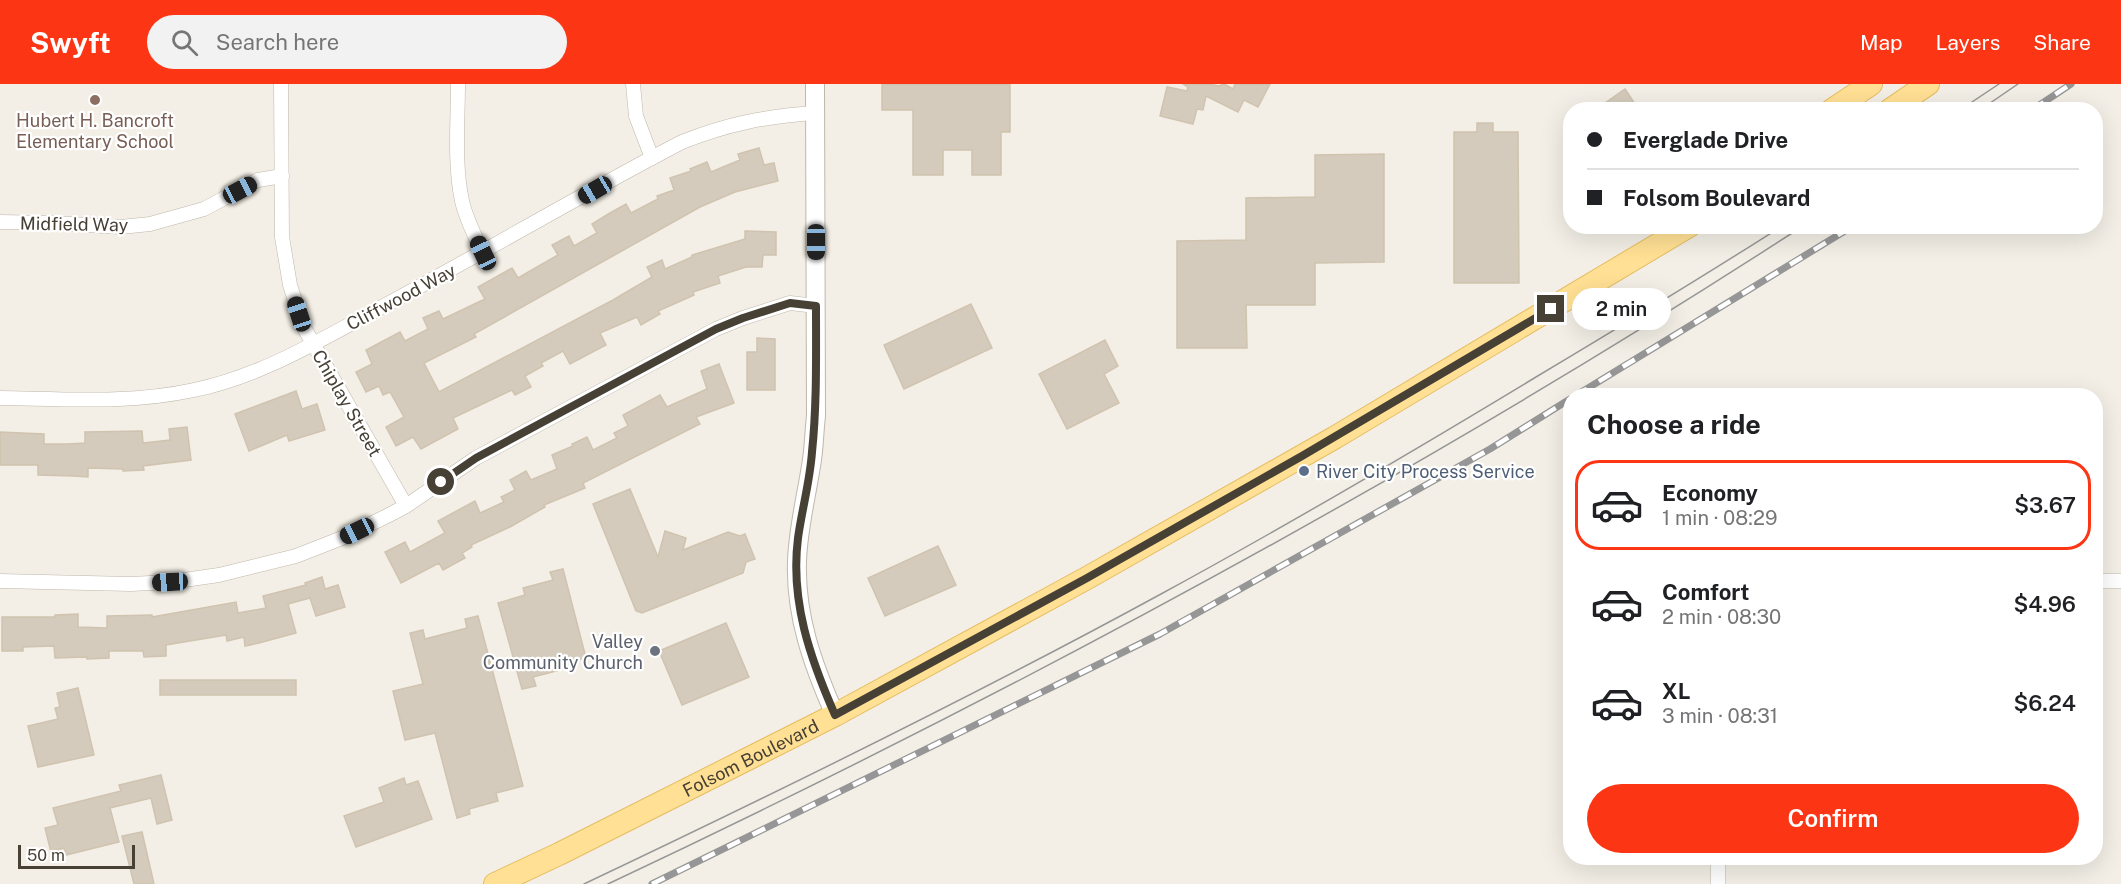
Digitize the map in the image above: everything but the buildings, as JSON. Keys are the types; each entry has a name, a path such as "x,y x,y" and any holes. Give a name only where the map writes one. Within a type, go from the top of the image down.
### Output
{"main road":[{"path":"1844,102 1871,84"},
{"path":"1902,102 1928,84"},
{"name":"Folsom Boulevard","path":"495,884 835,715 1087,578 1322,445 1676,234"}],"street":[{"name":"Chiplay Street","path":"281,84 282,237 286,263 303,326 406,506"},
{"path":"458,84 459,182 470,226 483,253"},
{"path":"633,84 636,116 651,158"},
{"path":"816,84 816,416 811,464 798,540 798,597 809,653 835,715"},
{"name":"Cliffwood Way","path":"0,398 116,400 155,397 195,390 260,371 483,253 682,142 713,130 750,120 816,113"},
{"name":"Midfield Way","path":"0,222 121,227 150,224 179,218 204,209 258,180 282,176"},
{"path":"0,581 131,584 170,582 219,575 296,556 342,538 406,506 476,458 716,329 790,303 816,306"},
{"path":"2103,582 2121,581"},
{"path":"1718,865 1718,884"}],"tram line":[{"path":"1972,102 1999,84"},
{"path":"1992,102 2018,84"},
{"path":"584,884 947,707 1208,568 1443,433 1769,234"},
{"path":"608,884 914,734 1216,575 1513,406 1659,318 1790,234"}],"railway":[{"path":"2044,102 2071,84"},
{"path":"1588,388 1840,234"},
{"path":"652,884 1160,634 1490,449 1563,403"}],"place":[{"name":"Hubert H. Bancroft Elementary School","path":"95,100"},
{"name":"River City Process Service","path":"1304,471"},
{"name":"Valley Community Church","path":"655,651"}],"route":[{"path":"441,482 476,458 716,329 790,303 816,306 816,416 796,564 803,630 809,653 835,715 1087,578 1334,438 1551,309"}]}
